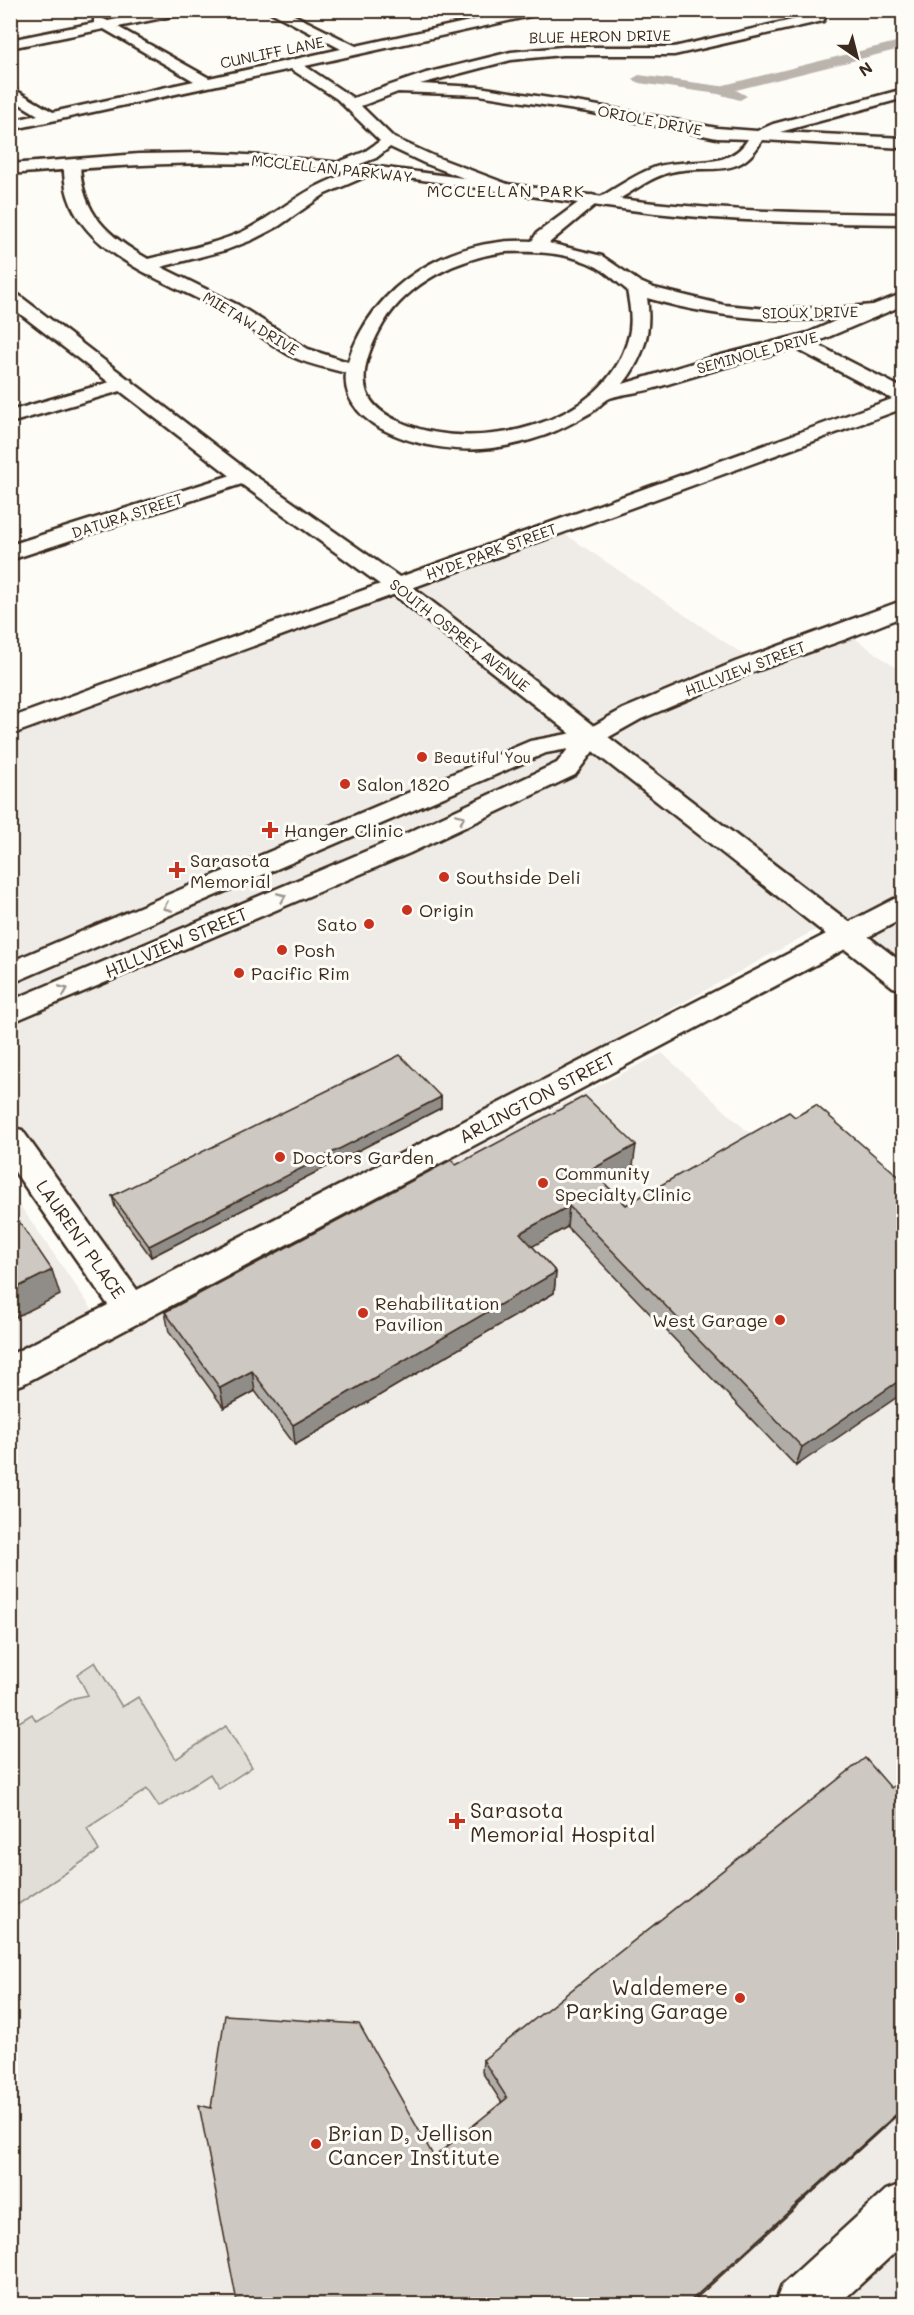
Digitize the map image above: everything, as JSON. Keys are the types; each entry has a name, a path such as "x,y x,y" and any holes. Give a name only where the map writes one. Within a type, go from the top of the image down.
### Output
{"street":[{"path":"10,44 182,10"},
{"path":"273,10 355,51"},
{"path":"463,10 489,22"},
{"name":"CUNLIFF LANE","path":"10,126 539,10"},
{"path":"89,15 207,83"},
{"name":"BLUE HERON DRIVE","path":"351,104 456,68 511,56 562,51 674,51 818,18"},
{"path":"293,64 342,96 389,141 430,160 504,188"},
{"name":"ORIOLE DRIVE","path":"398,88 479,91 588,108 708,132 903,142"},
{"path":"10,90 50,117"},
{"path":"538,247 543,237 597,201 656,172 671,167 724,165 748,152 757,136 778,127 903,93"},
{"path":"147,265 220,246 246,236 369,163 389,141"},
{"name":"MCCLELLAN PARKWAY","path":"10,169 139,159 274,160 342,166 369,163 504,188 597,201 742,215 903,219"},
{"name":"MIETAW DRIVE","path":"72,165 77,200 89,220 114,246 230,308 308,357 354,369"},
{"path":"538,247 570,252 594,259 618,272 636,287 640,315 637,343 623,371 607,393 584,410 539,431 480,442 454,443 423,437 378,420 358,399 354,369 374,321 400,294 451,260 479,252 538,247"},
{"name":"SIOUX DRIVE","path":"636,287 705,306 746,313 798,315 879,310"},
{"name":"SEMINOLE DRIVE","path":"607,393 645,385 713,363 798,342 848,324 903,298"},
{"name":"SOUTH OSPREY AVENUE","path":"14,303 244,477 397,586 903,980"},
{"path":"798,342 903,399"},
{"path":"10,417 124,384"},
{"name":"HYDE PARK STREET","path":"10,727 903,399"},
{"name":"DATURA STREET","path":"10,553 244,477"},
{"name":"HILLVIEW STREET","path":"10,974 539,746 591,737 632,714 744,667 838,634 903,607"},
{"name":"HILLVIEW STREET","path":"10,1013 400,847 566,769 591,737"},
{"name":"ARLINGTON STREET","path":"10,1373 903,906"},
{"name":"LAURENT PLACE","path":"10,1139 131,1310"},
{"path":"803,2304 903,2208"}],"shaded area":[{"path":"562,532 747,657 623,708 591,726 413,588"},
{"path":"394,595 570,732 531,740 11,962 11,735"},
{"path":"853,637 903,673 903,892 844,922 608,739 641,721 753,673"},
{"path":"566,750 555,763 392,839 11,1000 11,986 546,754"},
{"path":"594,752 819,928 562,1069 137,1290 11,1114 10,1024 408,854 575,776"},
{"path":"903,919 903,967 866,938"},
{"name":"Sarasota Memorial Hospital","path":"662,1053 757,1140 903,1193 903,2304 11,2304 10,1191 112,1338 337,1219"},
{"path":"95,1662 122,1707 138,1697 176,1759 226,1726 252,1767 219,1789 210,1774 159,1807 147,1789 87,1828 99,1851 11,1909 11,1727 32,1714 36,1721 74,1698 88,1695 77,1674"}],"building":[{"name":"Doctors Garden","path":"400,1055 441,1097 149,1246 112,1196"},
{"path":"585,1096 636,1145 591,1170 626,1205 789,1112 795,1117 816,1105 903,1180 903,1378 802,1447 569,1206 520,1233 556,1272 293,1425 252,1371 220,1388 165,1312 451,1160 456,1165"},
{"path":"10,1208 52,1270 10,1291"},
{"name":"Waldemere Parking Garage","path":"865,1758 891,1788 903,1778 903,2108 687,2304 234,2304 237,2302 199,2105 211,2108 225,2015 359,2024 434,2157 507,2098 483,2060"}],"waterway":[{"path":"720,90 904,44"},
{"path":"639,79 720,90"},
{"path":"720,90 740,96"}],"place":[{"name":"Beautiful You","path":"422,757"},
{"name":"Salon 1820","path":"345,784"},
{"name":"Hanger Clinic","path":"270,830"},
{"name":"Sarasota Memorial","path":"177,870"},
{"name":"Southside Deli","path":"444,877"},
{"name":"Origin","path":"407,910"},
{"name":"Sato","path":"369,924"},
{"name":"Posh","path":"282,950"},
{"name":"Pacific Rim","path":"239,973"},
{"name":"Doctors Garden","path":"280,1157"},
{"name":"Community Specialty Clinic","path":"543,1183"},
{"name":"Rehabilitation Pavilion","path":"363,1313"},
{"name":"West Garage","path":"780,1320"},
{"name":"Sarasota Memorial Hospital","path":"457,1821"},
{"name":"Waldemere Parking Garage","path":"740,1998"},
{"name":"Brian D, Jellison Cancer Institute","path":"316,2144"}],"district":[{"name":"MCCLELLAN PARK","path":"506,190"}]}
